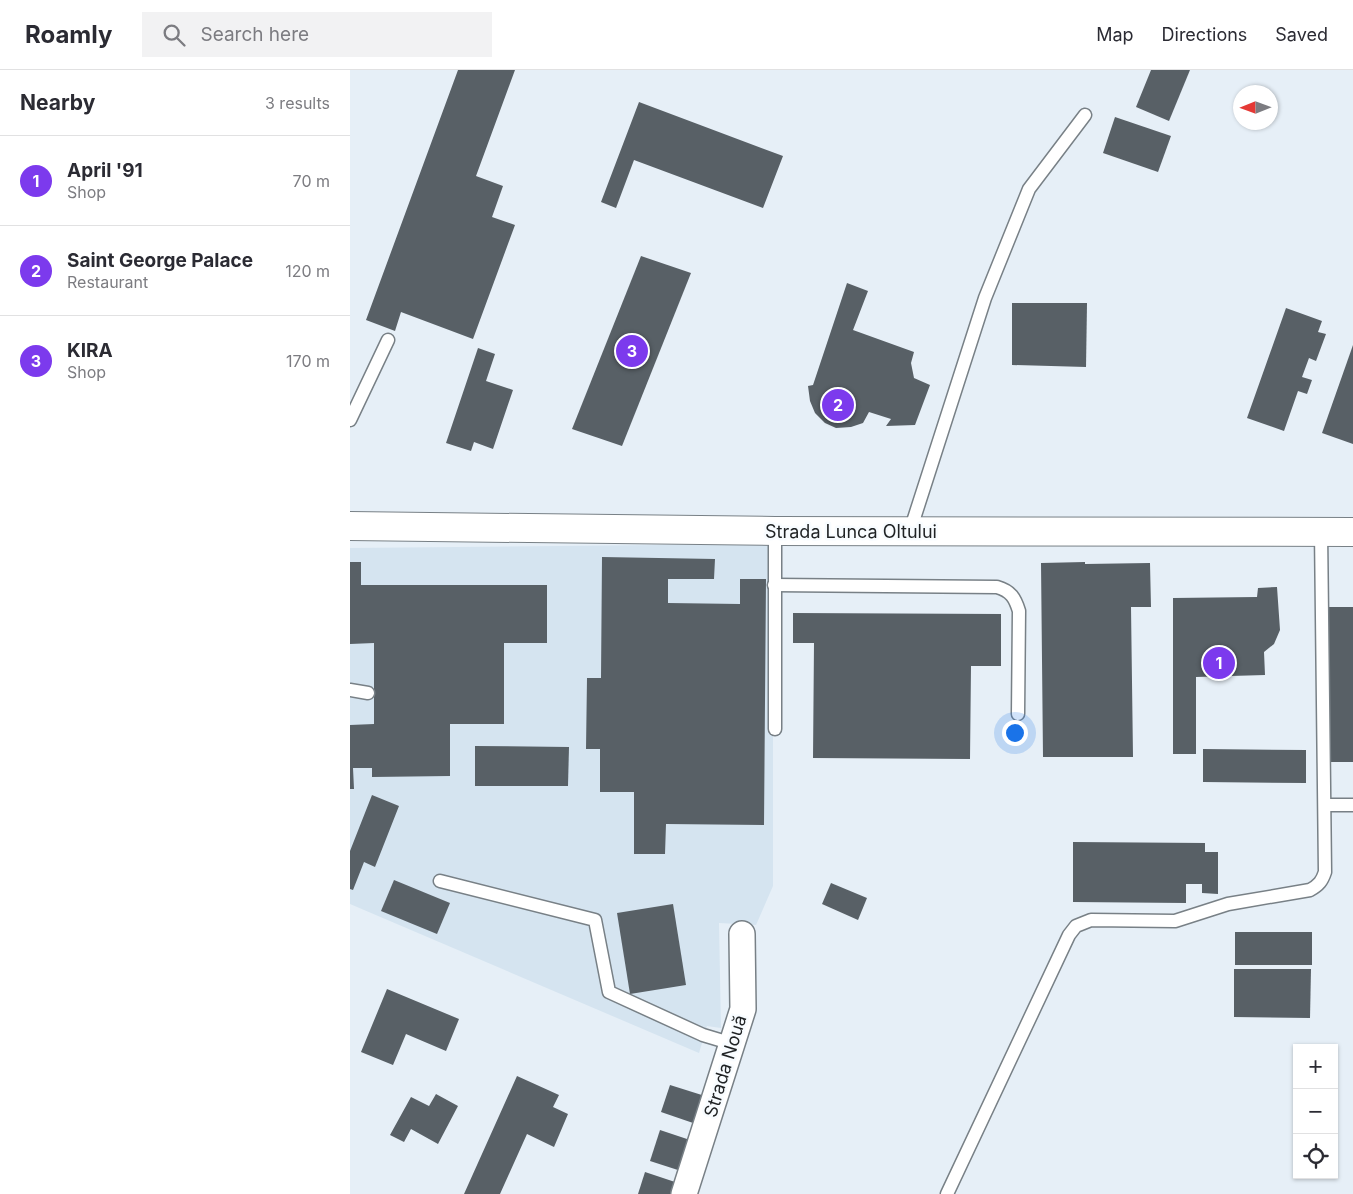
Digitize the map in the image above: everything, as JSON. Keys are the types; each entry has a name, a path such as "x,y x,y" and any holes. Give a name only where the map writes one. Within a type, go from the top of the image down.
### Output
{"main road":[{"name":"Strada Lunca Oltului","path":"350,526 775,531 1353,532"}],"street":[{"name":"Strada Nouă","path":"684,1194 744,1009 742,934"}],"lane":[{"path":"910,531 985,298 1029,188 1085,114"},
{"path":"350,420 388,340"},
{"path":"774,729 775,531"},
{"path":"947,1194 1069,935 1076,926 1091,920 1175,921 1228,904 1310,890 1318,886 1323,880 1325,872 1325,805 1321,531"},
{"path":"774,585 997,587 1006,590 1014,597 1019,611 1018,714"},
{"path":"350,690 368,693"},
{"path":"1325,805 1353,805"},
{"path":"440,881 595,920 609,992 703,1035 733,1044"}],"shaded area":[{"path":"773,544 773,886 756,925 719,923 721,1028 707,1026 699,1053 350,904 350,548"}],"building":[{"path":"458,70 515,70 476,176 503,186 492,217 515,225 473,339 401,312 395,331 366,320"},
{"path":"1151,70 1190,70 1169,121 1136,107"},
{"path":"639,102 783,156 763,208 634,160 616,208 601,202"},
{"path":"1115,117 1171,136 1158,172 1103,153"},
{"path":"641,256 691,273 622,446 572,429"},
{"path":"847,283 868,291 853,330 914,352 911,363 914,378 930,385 915,425 886,426 891,419 869,412 863,423 851,427 836,428 825,423 815,413 810,401 808,386 813,385"},
{"path":"1012,303 1087,303 1086,367 1012,365"},
{"path":"1286,308 1322,321 1318,332 1326,334 1316,361 1309,358 1302,377 1312,380 1307,394 1298,391 1284,431 1247,418"},
{"path":"1353,345 1353,444 1322,433"},
{"path":"478,348 495,354 486,381 513,390 493,449 474,442 471,451 446,443"},
{"path":"602,557 715,559 714,579 668,579 668,603 740,604 740,579 766,579 764,825 666,824 665,854 634,854 634,792 600,792 600,749 586,749 587,678 601,678"},
{"path":"350,562 361,562 361,585 547,585 547,643 504,643 504,724 450,724 450,776 372,777 372,768 353,768 354,789 350,789 350,725 374,724 374,643 350,644"},
{"path":"1085,562 1085,564 1150,563 1151,607 1131,607 1133,757 1043,757 1041,563"},
{"path":"1277,587 1280,630 1274,644 1264,652 1265,675 1196,677 1196,754 1173,754 1173,598 1257,597 1258,588"},
{"path":"1328,607 1353,607 1353,762 1329,762"},
{"path":"793,613 1001,614 1001,666 971,666 970,759 813,758 814,643 793,643"},
{"path":"475,746 569,747 568,786 475,786"},
{"path":"1203,749 1306,750 1306,783 1203,782"},
{"path":"372,795 399,806 375,867 364,862 353,890 350,889 350,851"},
{"path":"1073,842 1205,843 1205,852 1218,852 1218,894 1202,893 1202,884 1186,884 1186,903 1073,902"},
{"path":"394,880 450,903 437,934 381,911"},
{"path":"831,883 867,898 858,920 822,904"},
{"path":"673,904 686,985 630,994 617,913"},
{"path":"1235,932 1312,932 1312,965 1235,965"},
{"path":"1234,969 1311,969 1310,1018 1234,1017"},
{"path":"387,989 459,1019 446,1051 406,1034 393,1065 361,1052"},
{"path":"517,1076 559,1095 553,1107 568,1114 554,1147 527,1134 500,1194 464,1194"},
{"path":"670,1085 705,1096 696,1124 661,1112"},
{"path":"436,1094 458,1106 438,1144 411,1129 404,1142 390,1135 411,1097 429,1106"},
{"path":"660,1130 690,1140 681,1171 650,1161"},
{"path":"645,1172 675,1182 671,1194 638,1194"}],"place":[{"name":"KIRA","path":"632,351"},
{"name":"Saint George Palace","path":"838,405"},
{"name":"April '91","path":"1219,663"}]}
